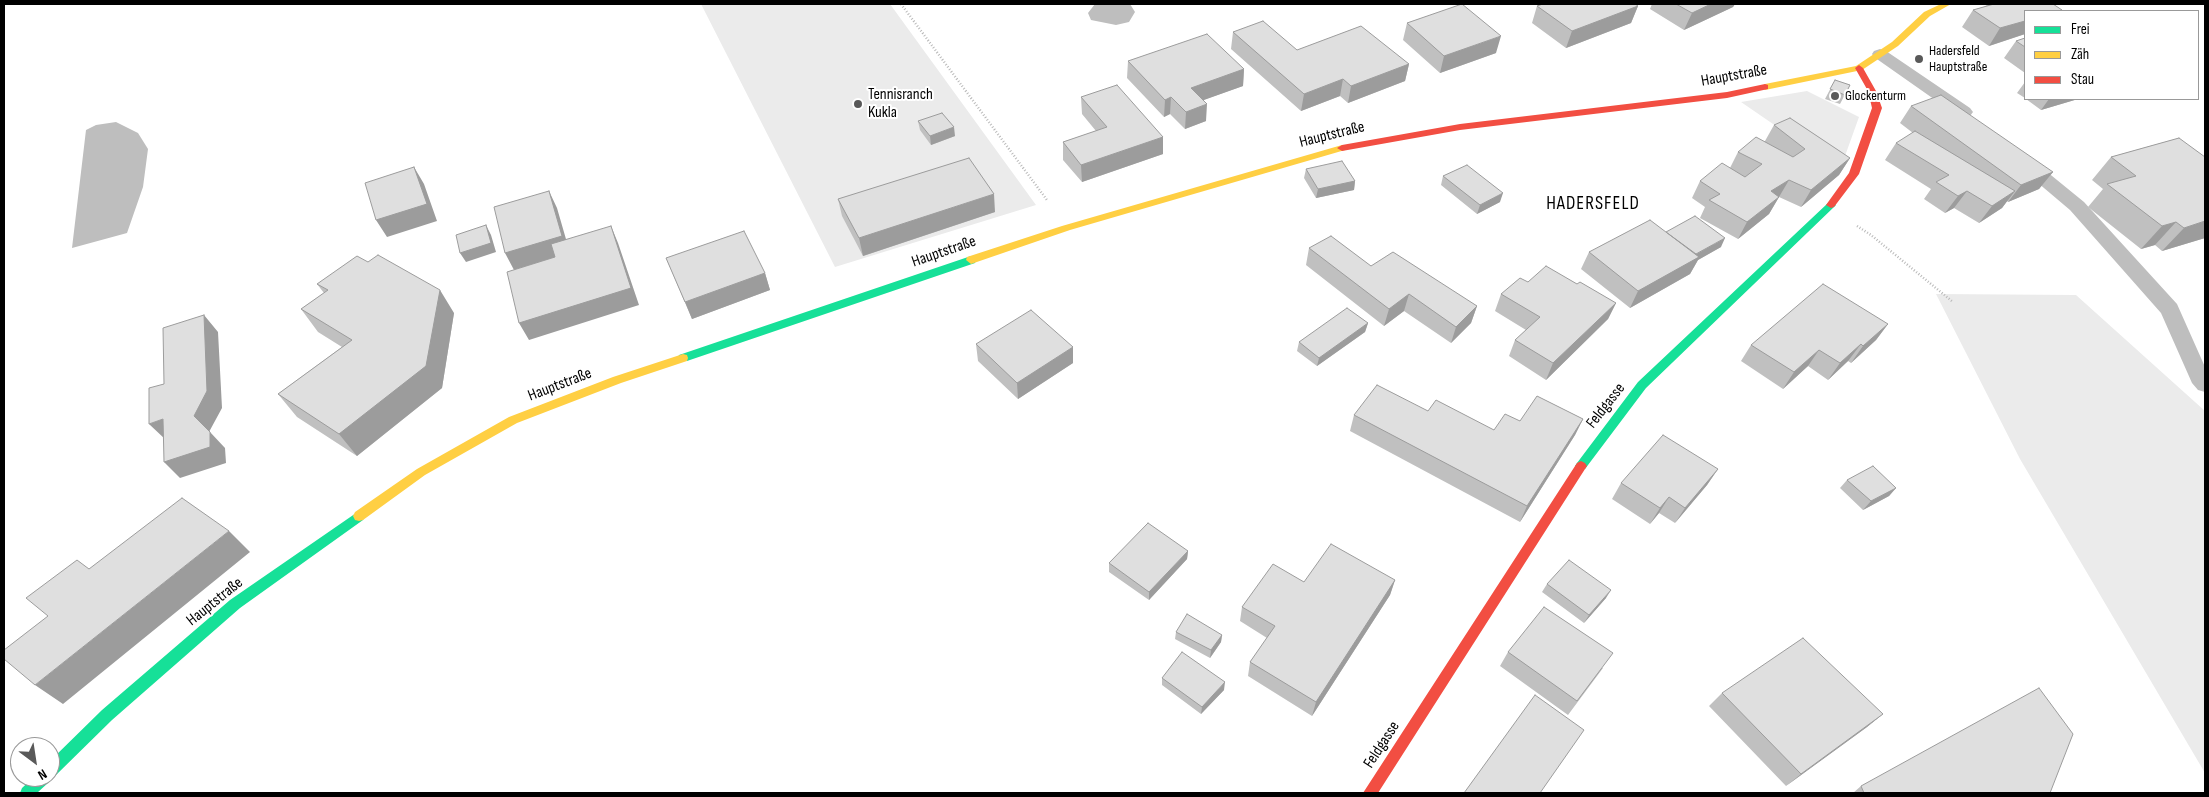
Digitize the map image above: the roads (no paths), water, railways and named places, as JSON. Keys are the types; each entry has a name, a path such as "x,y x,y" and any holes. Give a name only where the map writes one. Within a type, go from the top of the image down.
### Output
{"street":[{"name":"Hauptstraße","path":"60,761 107,715 235,604 421,472 513,420 617,380 1066,228 1264,169 1358,144 1460,127 1727,95 1859,68 1895,44 1927,14 1947,4"},
{"name":"Feldgasse","path":"1370,793 1584,461 1642,385 1829,208 1854,174 1877,108 1872,91 1859,68"}],"lane":[{"path":"1880,54 1978,124"},
{"path":"2009,149 2077,206 2170,309 2199,377 2205,384"}],"place":[{"name":"Hadersfeld Hauptstraße","path":"1919,59"},
{"name":"Glockenturm","path":"1835,96"},
{"name":"Tennisranch Kukla","path":"858,104"}],"district":[{"name":"HADERSFELD","path":"1593,204"}]}
